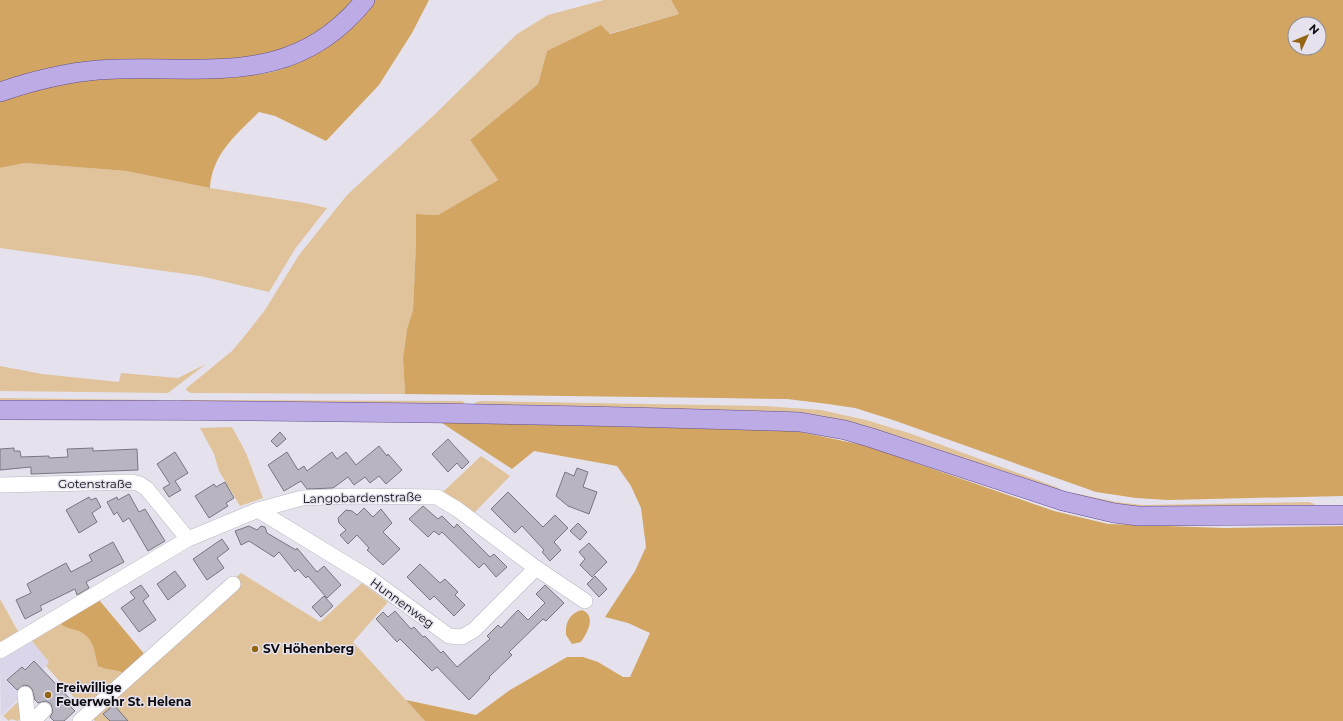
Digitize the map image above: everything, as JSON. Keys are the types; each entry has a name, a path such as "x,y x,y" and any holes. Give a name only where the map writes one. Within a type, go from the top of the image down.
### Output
{"main road":[{"path":"0,92 36,80 98,70 243,68 278,61 310,48 325,39 354,14 365,0"},
{"path":"0,410 170,410 468,414 800,422 866,436 1063,501 1114,514 1138,516 1343,515"}],"street":[{"name":"Gotenstraße","path":"0,485 132,482 140,484 147,489 188,539"},
{"name":"Langobardenstraße","path":"0,651 188,539 258,510 302,498 350,496 437,497 457,509 536,568 584,601"},
{"name":"Hunnenweg","path":"258,510 371,579 449,636 462,637 474,630 536,568"},
{"path":"80,721 232,584"},
{"path":"25,694 28,721"},
{"path":"33,721 44,710"}],"shaded area":[{"path":"0,0 356,0 328,28 287,48 251,59 90,63 57,66 0,85"},
{"path":"375,0 429,0 412,33 379,85 326,141 275,116 259,112 234,137 220,155 215,165 210,188 126,171 25,163 0,168 0,102 48,87 85,79 124,77 241,76 276,71 302,61 327,46 360,19 369,10"},
{"path":"604,0 671,0 679,14 547,51 538,84 470,140 498,180 438,215 416,214 413,310 407,329 403,358 405,394 191,393 187,391 186,389 188,387 232,351 247,333 265,310 299,255 347,195 433,116 517,34 548,15"},
{"path":"671,0 1343,0 1343,496 1168,500 1136,498 1096,492 855,408 787,399 405,394 403,358 407,329 413,310 416,214 438,215 498,180 470,140 538,84 547,51 601,25 610,34 679,14"},
{"path":"25,163 126,171 210,188 305,203 327,208 295,249 269,292 200,276 0,248 0,168"},
{"path":"206,364 168,393 0,391 0,366 42,374 119,382 121,373 178,378"},
{"path":"0,398 157,400 161,402 0,403"},
{"path":"183,400 462,401 465,405 178,402"},
{"path":"476,402 764,406 821,410 866,420 909,433 1059,488 1061,491 873,429 474,405"},
{"path":"439,421 796,431 867,446 1054,511 1108,524 1225,528 1343,526 1343,721 425,721 406,700 476,715 510,690 567,657 583,657 598,662 623,677 630,677 650,633 628,623 605,617 635,571 646,547 641,508 631,486 617,466 534,451 512,469"},
{"path":"232,427 246,453 263,498 240,506 219,471 214,454 200,428"},
{"path":"481,456 510,476 474,513 443,492"},
{"path":"1074,493 1116,502 1143,505 1309,502 1315,504 1312,506 1135,508 1072,494"},
{"name":"SV Höhenberg","path":"241,573 320,622 362,583 388,602 353,642 425,721 95,721 46,666 49,662 32,641 99,600 145,655"},
{"path":"0,599 19,633 0,644"},
{"path":"99,600 145,655 124,673 98,666 93,646 88,638 79,631 61,624"},
{"path":"582,610 589,616 590,620 588,630 581,642 572,644 566,635 567,622 574,613"},
{"path":"32,641 50,662 32,678 36,682 1,716 0,658"},
{"path":"21,699 22,716 18,721 11,719 9,721 3,716"}],"building":[{"path":"280,432 286,439 277,447 271,441"},
{"path":"448,439 469,462 462,469 457,463 448,472 432,454"},
{"path":"379,446 402,470 386,484 379,476 370,483 365,477 354,485 348,477 333,488 307,489 301,481 284,491 268,465 287,452 298,470 304,466 307,471 332,452 337,459 346,452 356,465"},
{"path":"14,448 14,451 20,451 21,457 49,456 49,458 68,457 67,449 93,448 93,451 137,449 138,470 31,474 31,467 0,470 0,449"},
{"path":"175,452 188,473 175,481 181,490 169,497 163,488 170,484 157,464"},
{"path":"577,468 588,472 583,487 597,492 589,514 568,506 556,496 565,472 574,476"},
{"path":"225,482 234,498 226,503 228,506 209,518 195,496 214,484 216,487"},
{"path":"508,492 543,527 555,515 568,528 554,542 561,550 550,561 542,552 544,550 522,526 515,533 491,509"},
{"path":"129,494 139,512 145,509 165,541 148,551 129,518 123,522 117,512 114,515 107,502 117,497 118,500"},
{"path":"89,497 91,500 96,498 101,507 92,513 97,522 79,533 66,510"},
{"path":"423,506 438,519 442,516 454,528 457,524 490,557 494,554 507,567 496,577 484,563 479,568 442,532 439,535 434,531 428,537 409,519"},
{"path":"364,508 373,517 381,509 392,523 383,532 400,549 383,565 367,550 369,548 357,535 348,544 340,535 346,530 339,523 338,518 346,510 352,511 357,515"},
{"path":"578,523 587,532 580,540 570,531"},
{"path":"249,526 257,530 261,526 265,527 267,533 296,550 297,548 317,572 324,566 341,585 327,598 308,576 306,578 298,569 295,572 279,552 274,557 249,541 241,545 235,531"},
{"path":"222,539 229,549 217,558 224,568 207,580 193,559"},
{"path":"113,542 124,562 86,582 89,588 77,595 75,589 40,606 42,610 25,619 16,600 31,593 27,584 66,563 71,572 92,561 89,555"},
{"path":"589,543 607,562 592,577 580,565 585,559 579,552"},
{"path":"420,564 440,583 445,579 458,592 455,595 465,605 454,616 434,596 430,600 407,577"},
{"path":"175,571 186,586 168,600 157,584"},
{"path":"595,576 607,589 599,597 587,584"},
{"path":"141,585 149,596 143,601 156,620 139,632 121,608 135,598 130,592"},
{"path":"545,585 564,603 546,621 543,619 509,652 512,655 489,677 490,678 469,700 437,667 432,671 400,639 397,642 376,619 383,612 388,617 395,611 411,629 414,627 423,637 425,636 441,653 443,651 457,667 490,639 487,636 498,625 501,628 518,610 528,620 545,603 536,594"},
{"path":"324,596 333,606 321,617 312,607"},
{"name":"Freiwillige Feuerwehr St. Helena","path":"34,661 70,699 66,702 75,711 64,721 54,721 50,717 53,712 51,704 46,701 38,703 35,700 32,689 29,686 24,685 17,690 7,680 22,667 25,670"},
{"path":"114,705 128,721 110,721 103,714"}],"place":[{"name":"SV Höhenberg","path":"255,649"},
{"name":"Freiwillige Feuerwehr St. Helena","path":"48,695"}]}
